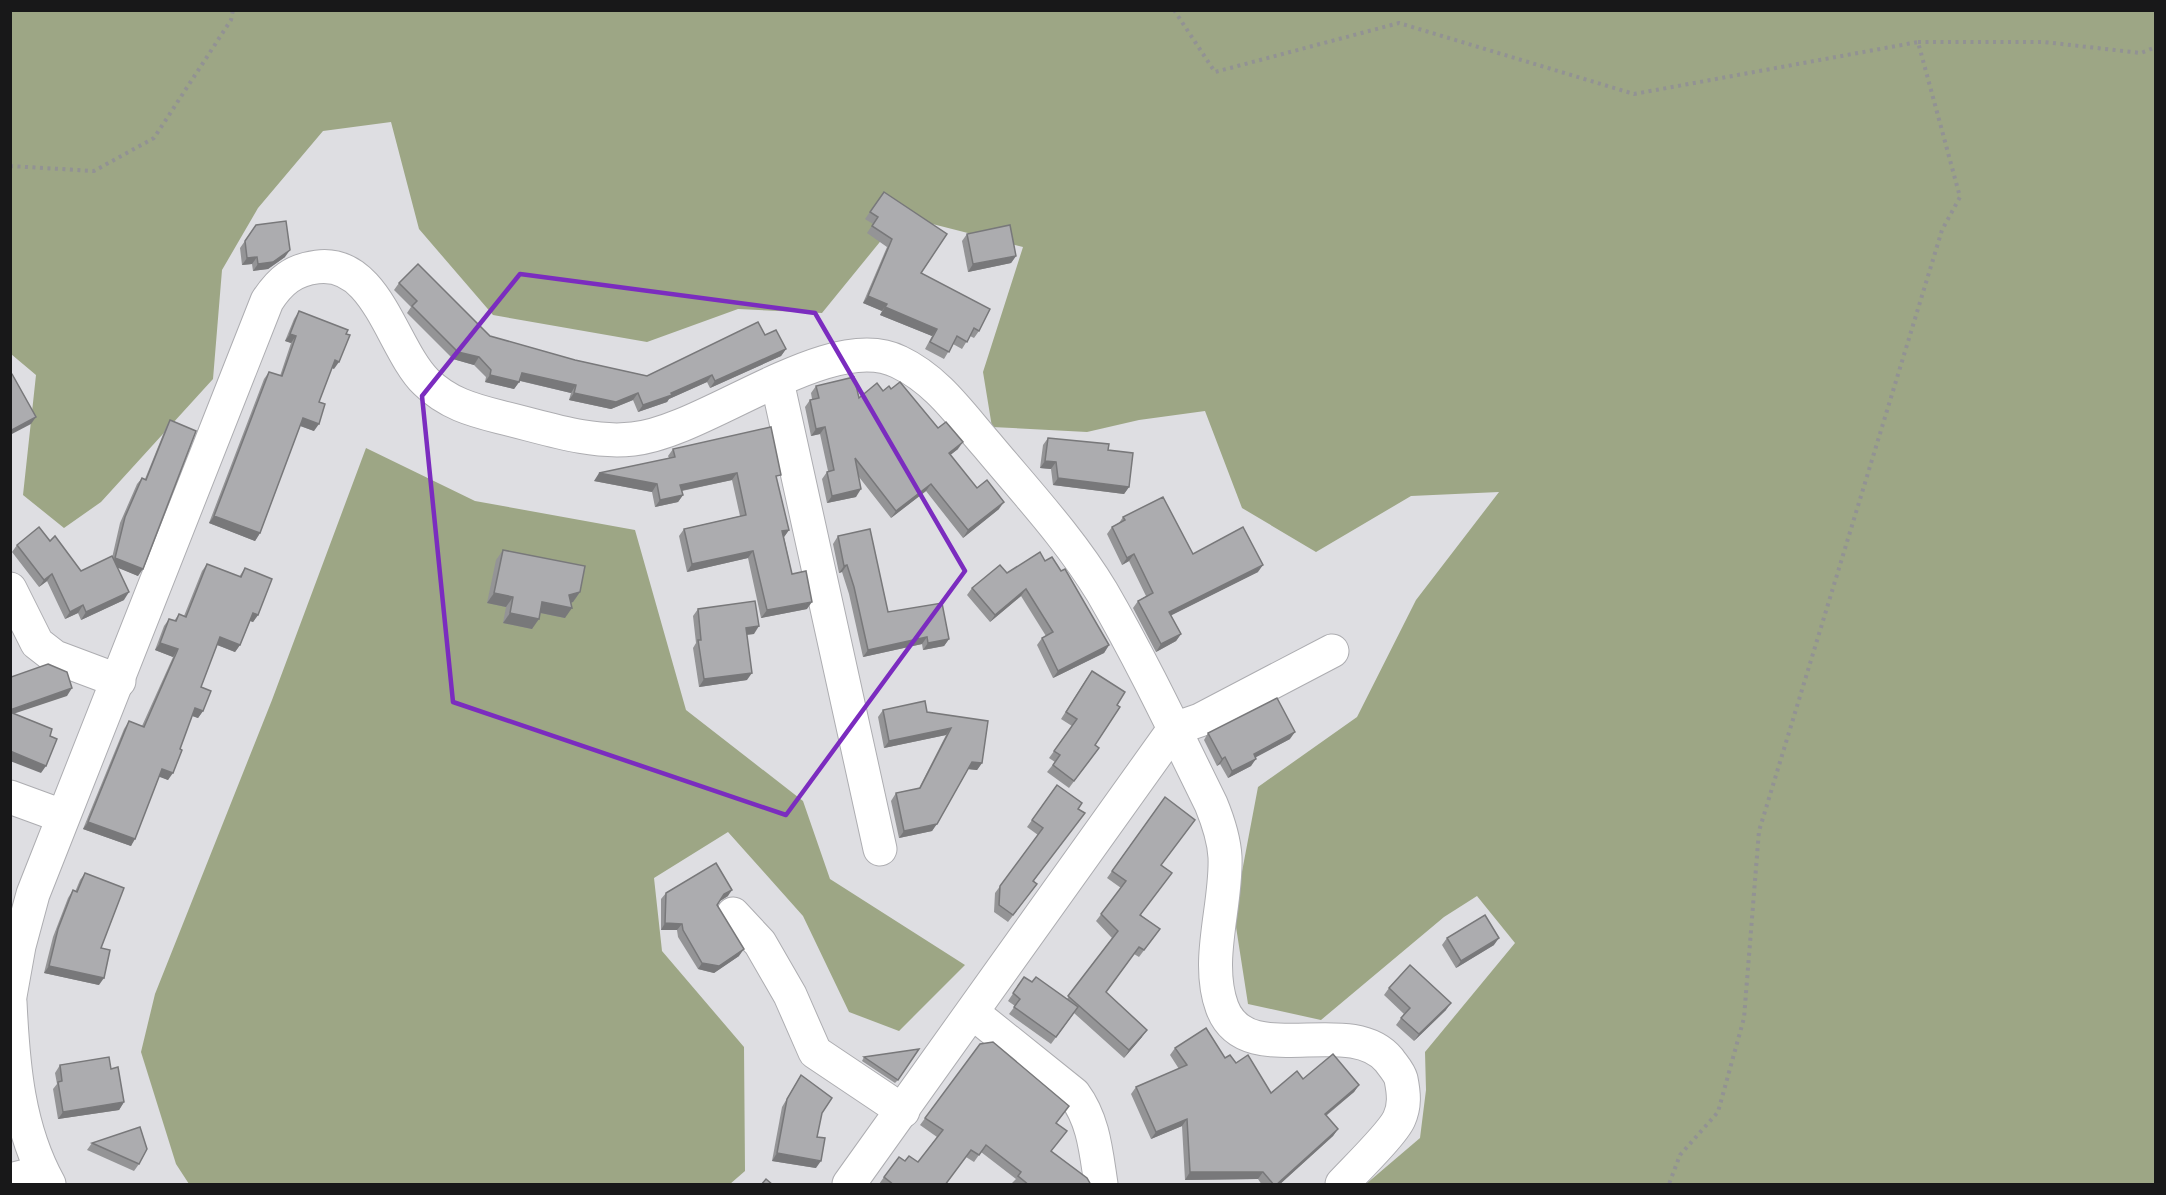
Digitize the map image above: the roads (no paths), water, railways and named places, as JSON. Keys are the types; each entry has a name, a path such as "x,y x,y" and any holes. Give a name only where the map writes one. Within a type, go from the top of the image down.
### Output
{"street":[{"path":"10,996 19,946 33,894 62,816 119,681 267,301 279,283 301,269 328,266 353,274 372,294 423,380 443,397 470,409 602,441 635,439 665,432 826,361 861,355 896,360 934,383 1060,532 1101,592 1211,804 1221,829 1225,857 1216,975 1222,1008 1236,1028 1254,1038 1352,1039 1381,1050 1400,1073 1405,1099 1398,1120 1342,1185"},
{"path":"777,381 880,849"},
{"path":"10,589 37,643 55,657 119,681"},
{"path":"849,1185 1174,729 1200,720 1332,651"},
{"path":"10,797 62,816"},
{"path":"733,914 760,943 790,995 815,1052 903,1111"},
{"path":"10,1002 13,1059 21,1112 46,1178 10,1180"},
{"path":"973,1013 1074,1094 1086,1111 1094,1136 1101,1185"}]}
